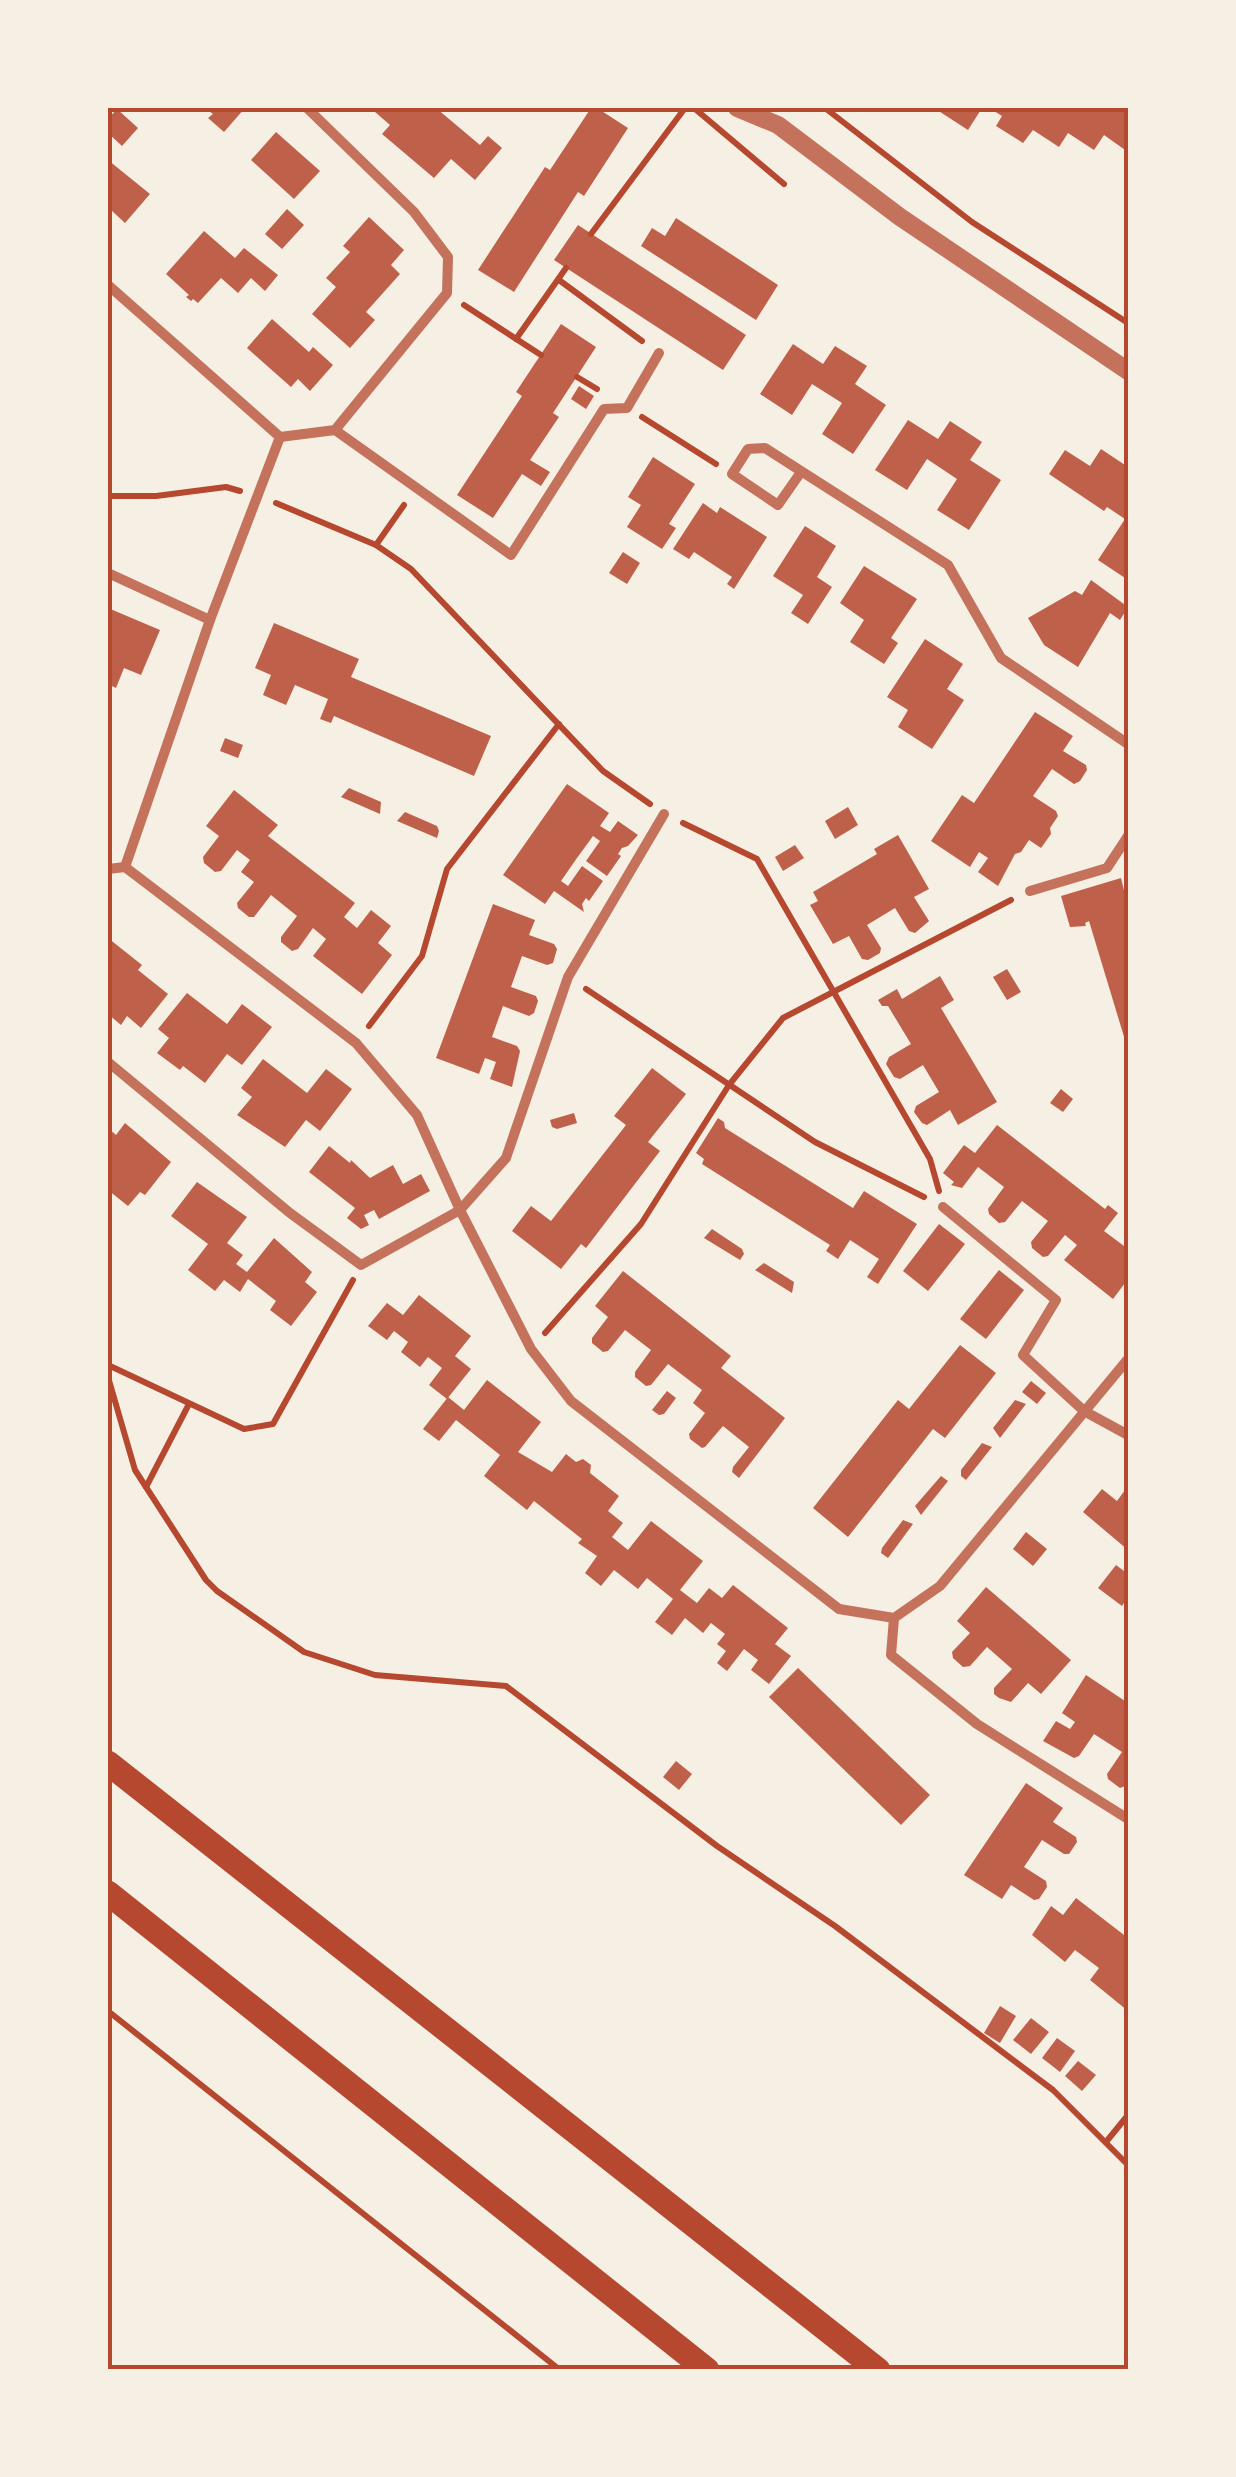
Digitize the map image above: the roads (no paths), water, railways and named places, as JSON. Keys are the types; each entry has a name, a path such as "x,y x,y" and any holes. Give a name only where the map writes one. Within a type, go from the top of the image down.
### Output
{"main road":[{"path":"108,1763 878,2370"},
{"path":"108,1892 707,2370"}],"street":[{"path":"307,108 426,227 448,257 446,294 335,430"},
{"path":"736,108 778,125"},
{"path":"764,108 778,125 900,217 1128,371"},
{"path":"108,285 280,437 335,430 511,555 604,410 627,408 659,353"},
{"path":"125,867 210,620 280,437"},
{"path":"802,472 778,505 732,474 748,449 765,448 948,565 1000,658 1128,744"},
{"path":"108,573 210,620"},
{"path":"108,1062 290,1213 360,1265 460,1210 506,1158 568,977 664,814"},
{"path":"1030,890 1107,868 1128,836"},
{"path":"108,869 125,867 356,1042 417,1115 530,1349 572,1401 839,1610 894,1618 940,1586 1128,1359"},
{"path":"943,1207 1056,1300 1023,1354 1084,1411 1128,1435"},
{"path":"894,1618 891,1654 977,1724 1128,1820"}]}
